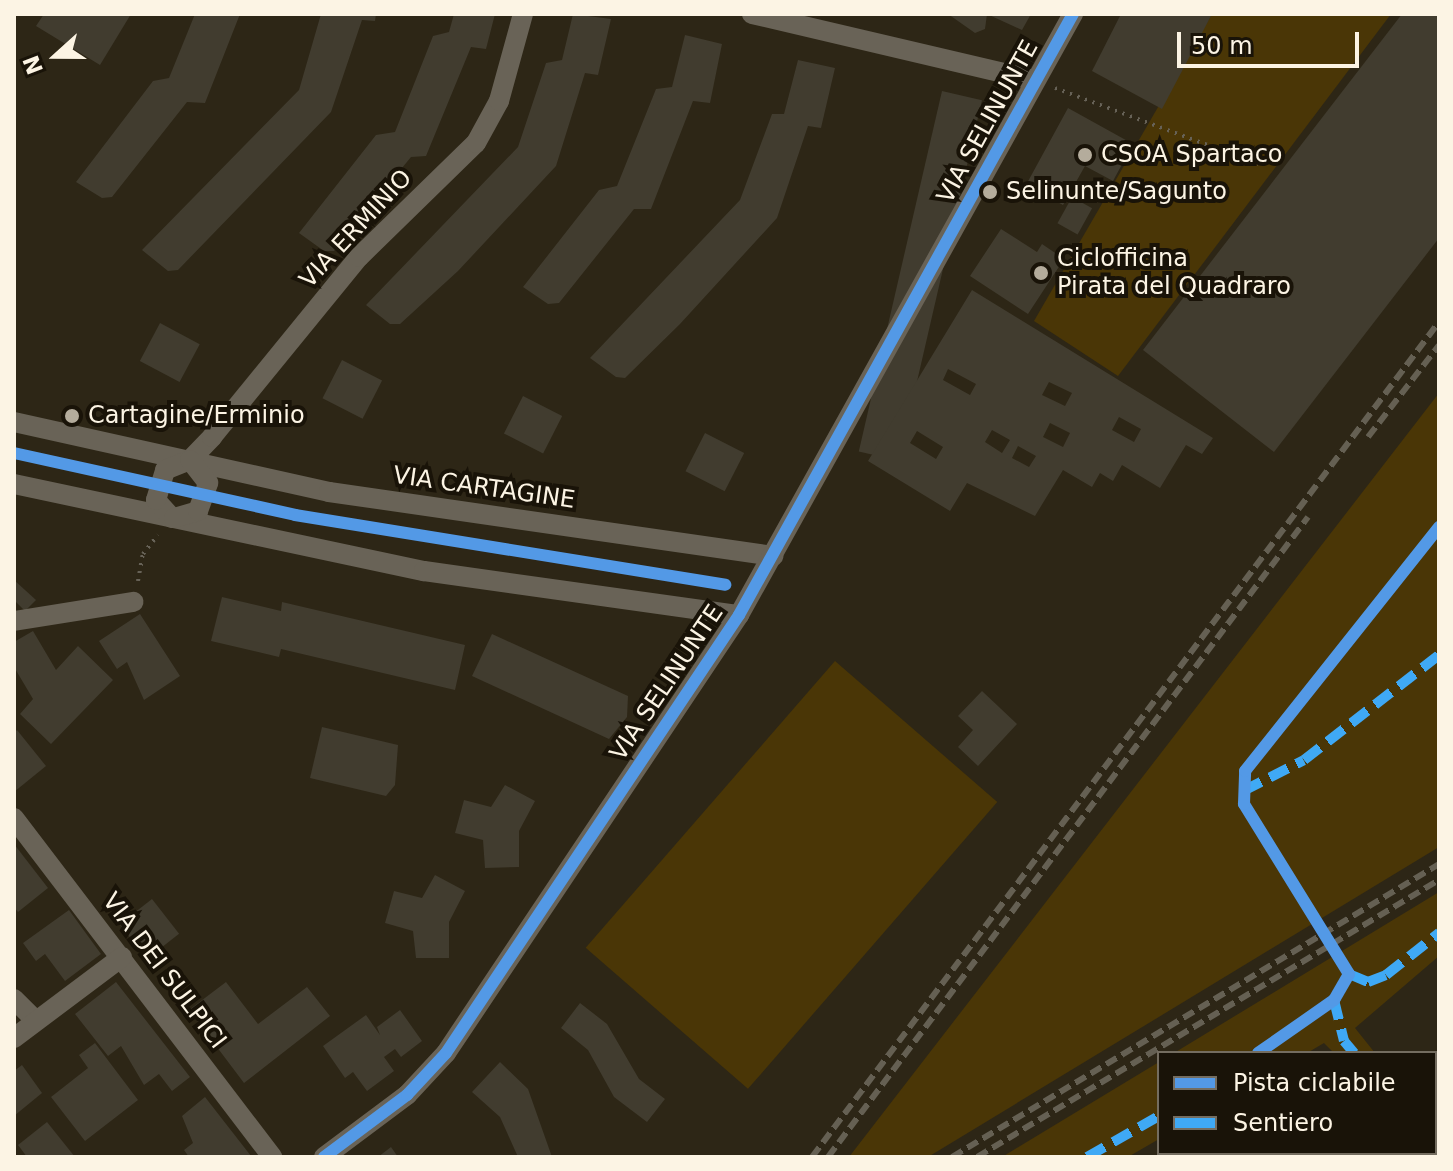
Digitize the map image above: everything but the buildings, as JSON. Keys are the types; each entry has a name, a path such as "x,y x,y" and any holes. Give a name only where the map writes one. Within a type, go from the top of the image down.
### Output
{"street":[{"name":"VIA ERMINIO","path":"190,460 359,257 476,143 499,101 523,14"},
{"path":"752,14 1034,80"},
{"name":"VIA SELINUNTE","path":"324,1157 407,1095 446,1053 739,615 1073,14"},
{"name":"VIA CARTAGINE","path":"14,422 329,492 773,556"},
{"path":"190,460 208,483 198,511 172,518 156,500 165,470 190,460"},
{"path":"14,484 424,571 739,615"},
{"path":"14,621 133,602"},
{"name":"VIA DEI SULPICI","path":"14,818 272,1157"},
{"path":"14,1038 122,957"},
{"path":"14,999 36,1021"}],"path":[{"path":"1034,80 1258,164"},
{"path":"133,602 143,554"}],"shaded area":[{"path":"1212,14 1391,14 1118,376 1034,321"},
{"path":"1439,393 1439,847 928,1157 849,1157"},
{"path":"835,661 997,802 748,1089 586,948"},
{"path":"1439,892 1439,956 1355,1028 1373,1051 1332,1051 1324,1043 1310,1051 1177,1051"},
{"path":"1157,1063 1157,1140 1128,1157 1002,1157"}],"railway":[{"path":"812,1157 1439,322"},
{"path":"1368,437 1439,345"},
{"path":"828,1157 1308,517"},
{"path":"952,1157 1439,864"},
{"path":"977,1157 1439,880"}],"marked path":[{"path":"1243,791 1304,760 1439,655"},
{"path":"1349,974 1368,982 1386,975 1439,933"},
{"path":"1334,1000 1344,1041 1352,1051"},
{"path":"1087,1157 1157,1117"}],"cycle path":[{"path":"324,1157 407,1095 446,1053 739,615 1073,14"},
{"path":"14,453 295,515 725,585"},
{"path":"1261,1051 1334,1000 1349,974 1244,804 1245,771 1439,527"}],"place":[{"name":"CSOA Spartaco","path":"1085,155"},
{"name":"Selinunte/Sagunto","path":"990,192"},
{"name":"Ciclofficina Pirata del Quadraro","path":"1041,273"},
{"name":"Cartagine/Erminio","path":"72,416"}]}
